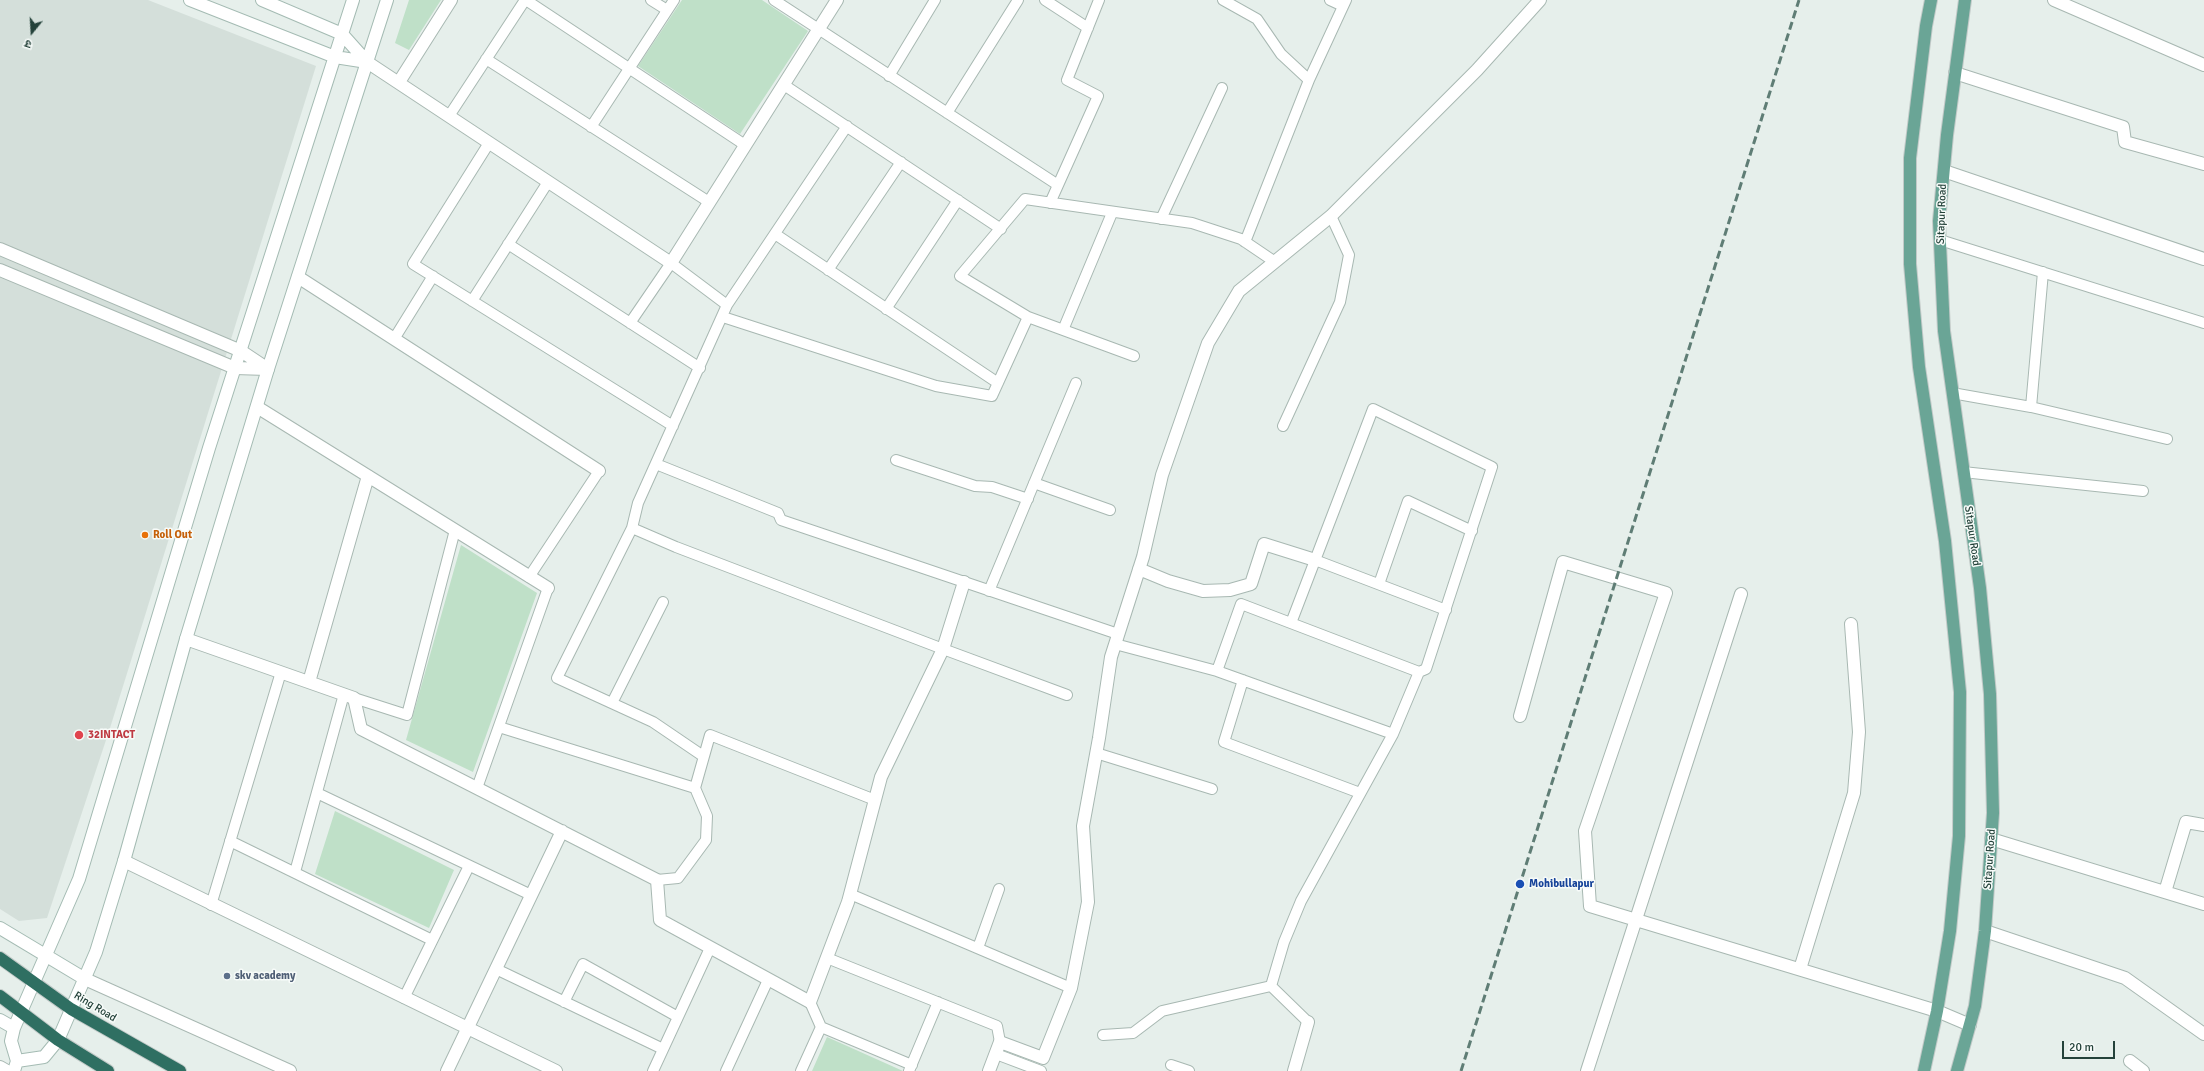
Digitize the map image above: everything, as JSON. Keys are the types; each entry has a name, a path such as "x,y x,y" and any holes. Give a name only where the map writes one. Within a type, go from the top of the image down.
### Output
{"highway":[{"name":"Ring Road","path":"0,958 71,1009 180,1071"},
{"path":"0,996 58,1040 108,1071"}],"main road":[{"path":"1924,1071 1937,1011 1950,931 1959,836 1960,692 1945,541 1919,367 1910,264 1910,158 1926,26 1931,0"},
{"name":"Sitapur Road","path":"1957,1071 1975,1006 1985,932 1993,813 1990,694 1980,588 1944,332 1939,221 1955,73 1965,0"}],"street":[{"path":"190,0 335,57 367,62"},
{"path":"262,0 342,34 367,62 671,263 837,0"},
{"path":"353,0 235,368 79,879 20,1011 14,1028 11,1041 16,1066 44,1058 58,1040 96,952 124,862 186,639 268,369 387,0"},
{"path":"399,82 451,0"},
{"path":"989,1071 998,1048 1043,1058 1071,988 1088,902 1083,826 1111,657 1139,569 1162,475 1208,343 1239,291 1332,216 1477,70 1540,0"},
{"path":"2054,0 2204,65"},
{"path":"1955,73 2123,127 2125,142 2204,164"},
{"path":"1944,171 2204,259"},
{"path":"0,249 241,351 268,369"},
{"path":"0,270 235,368 268,369"},
{"path":"298,277 599,470"},
{"path":"257,406 548,588"},
{"path":"309,682 368,476"},
{"path":"1139,569 1168,581 1203,590 1230,590 1251,584 1264,544 1315,560"},
{"path":"1520,716 1563,562 1666,593 1585,831 1590,906 1937,1011 1970,1025"},
{"path":"186,639 349,696 361,729 657,880 660,920 810,1002 850,894 881,777 943,649 964,582"},
{"path":"1587,1071 1741,594"},
{"path":"1800,969 1854,793 1858,732 1851,624"},
{"path":"2166,892 2186,822 2204,825"},
{"path":"447,1071 562,831"},
{"path":"1991,839 2204,904"},
{"path":"124,862 556,1071"},
{"path":"0,928 85,979 290,1071"},
{"path":"1985,932 2125,978 2204,1034"},
{"path":"0,1020 14,1028"},
{"path":"1294,1071 1308,1022"},
{"path":"2130,1061 2143,1071"},
{"path":"0,1067 7,1071"}],"lane":[{"path":"449,116 526,0 745,145"},
{"path":"651,0 667,10"},
{"path":"591,127 674,0"},
{"path":"774,0 1058,185"},
{"path":"889,76 935,0"},
{"path":"947,113 1018,0"},
{"path":"1045,0 1088,28"},
{"path":"1050,203 1098,96 1067,80 1098,0"},
{"path":"1223,0 1238,4 1257,19 1281,54 1309,80"},
{"path":"1245,242 1309,80 1344,3 1330,0"},
{"path":"486,59 709,202"},
{"path":"784,84 1002,229"},
{"path":"1161,219 1222,88"},
{"path":"703,756 653,722 557,678 632,528 638,503 724,317 727,305 847,126"},
{"path":"490,143 413,264 673,426"},
{"path":"828,270 900,162"},
{"path":"472,301 548,182"},
{"path":"1134,356 1028,317 960,276 1002,229 1025,199 1112,213 1192,223 1245,242 1275,262"},
{"path":"886,309 958,200"},
{"path":"1063,330 1112,213"},
{"path":"1282,426 1340,302 1349,255 1332,216"},
{"path":"775,234 998,383"},
{"path":"1940,240 2204,323"},
{"path":"508,244 700,368"},
{"path":"630,323 671,263 727,305"},
{"path":"2031,407 2043,272"},
{"path":"394,338 433,276"},
{"path":"724,317 936,386 992,396 1028,317"},
{"path":"989,590 1076,383"},
{"path":"1952,393 2031,407 2167,439"},
{"path":"1217,671 1241,604 1290,623 1419,672 1426,669 1492,467 1373,409 1290,623"},
{"path":"896,460 975,486 992,487 1028,499"},
{"path":"656,464 778,513 781,520 989,590 1116,639 1217,671 1393,734"},
{"path":"529,577 599,470"},
{"path":"1963,472 2143,491"},
{"path":"1034,483 1110,510"},
{"path":"1379,584 1408,501 1472,531"},
{"path":"632,528 943,649 1067,695"},
{"path":"295,872 317,793 349,696 407,715 455,530"},
{"path":"1315,560 1446,610"},
{"path":"477,788 548,588"},
{"path":"612,703 663,602"},
{"path":"212,905 281,672"},
{"path":"1271,986 1284,942 1300,901 1393,734 1419,672"},
{"path":"1243,680 1224,742 1360,793"},
{"path":"499,727 695,788"},
{"path":"657,880 678,878 706,840 707,816 695,788 710,735 875,800"},
{"path":"1096,753 1212,789"},
{"path":"317,793 531,895"},
{"path":"230,841 432,940"},
{"path":"404,998 469,866"},
{"path":"978,948 999,889"},
{"path":"850,894 1071,988"},
{"path":"653,1071 710,948"},
{"path":"827,958 997,1026 998,1048 1041,1071"},
{"path":"564,1002 583,964 678,1017"},
{"path":"496,969 663,1049"},
{"path":"726,1071 768,980"},
{"path":"1271,986 1308,1022"},
{"path":"1103,1035 1133,1033 1162,1011 1271,986"},
{"path":"810,1002 821,1027 910,1068 938,1002"},
{"path":"801,1071 821,1027"},
{"path":"1171,1065 1189,1071"}],"shaded area":[{"path":"0,0 148,0 316,66 110,728 47,918 19,921 0,909"}],"green space":[{"path":"409,0 441,0 409,50 395,43"},
{"path":"682,0 762,0 808,31 740,134 638,66"},
{"path":"461,545 537,593 473,772 406,740"},
{"path":"335,811 454,870 429,928 315,874"},
{"path":"827,1037 903,1071 812,1071"}],"railway":[{"path":"1461,1071 1799,0"}],"place":[{"name":"Roll Out","path":"145,535"},
{"name":"32INTACT","path":"79,735"},
{"name":"Mohibullapur","path":"1520,884"},
{"name":"skv academy","path":"227,976"}]}
